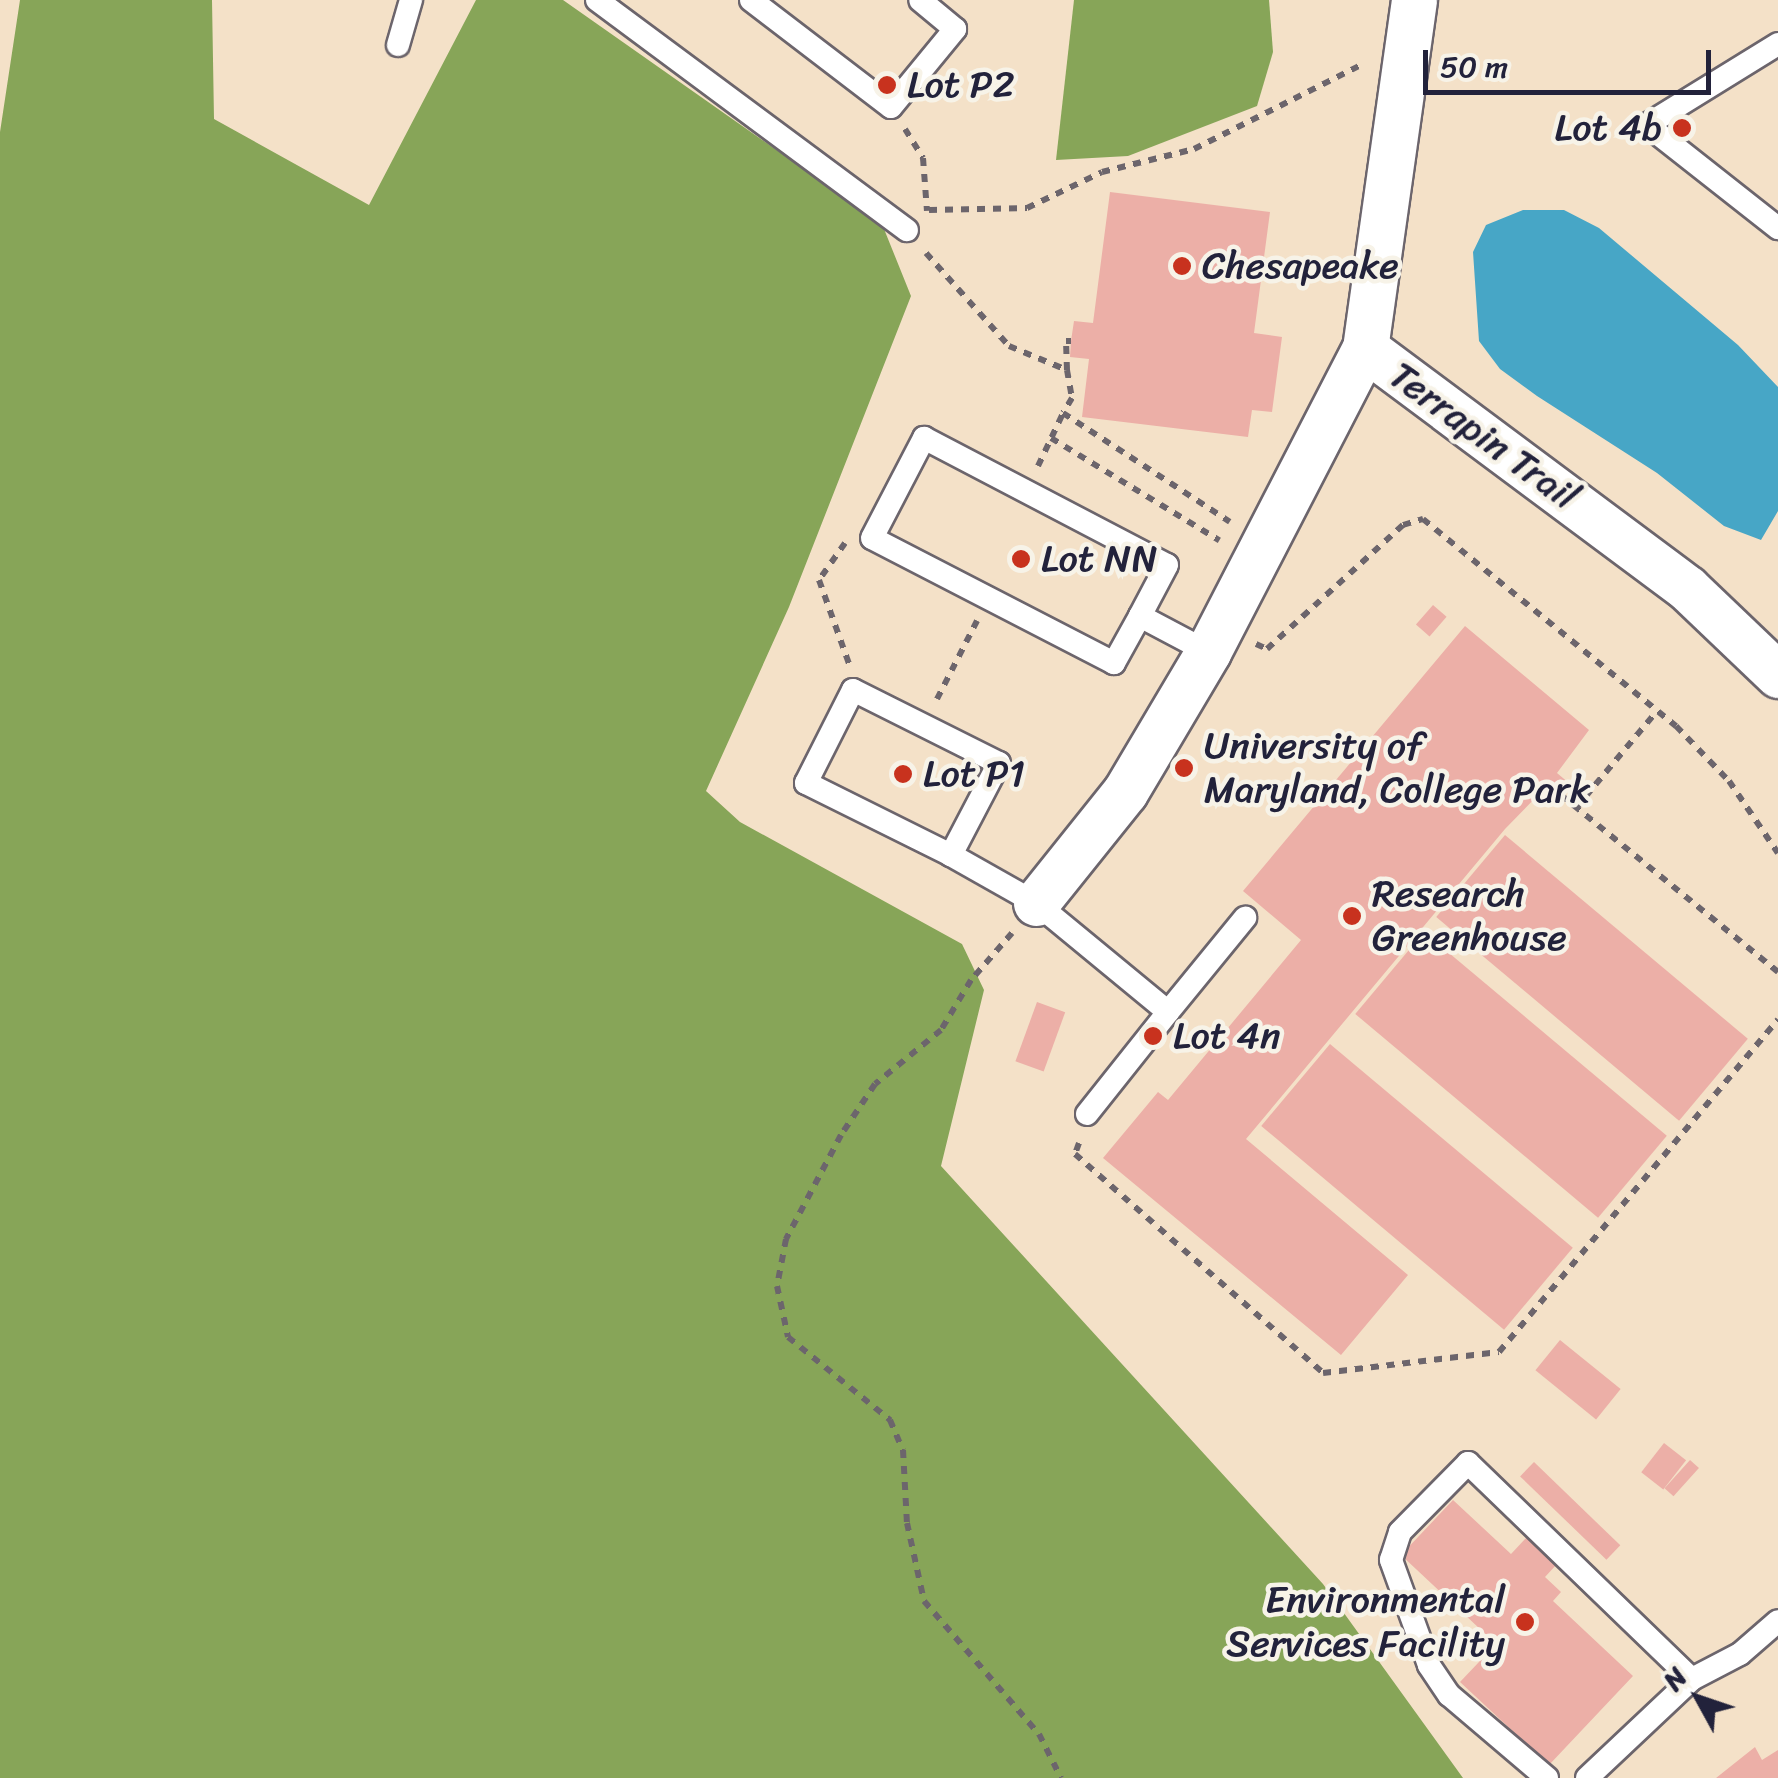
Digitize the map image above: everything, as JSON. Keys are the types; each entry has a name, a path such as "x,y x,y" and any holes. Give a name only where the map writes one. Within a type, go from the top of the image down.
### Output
{"street":[{"name":"Terrapin Trail","path":"1414,0 1365,348 1687,588 1778,675"},
{"path":"1036,903 1125,792 1214,639 1365,348"}],"lane":[{"path":"398,45 411,0"},
{"path":"596,0 907,230"},
{"path":"751,0 891,107 955,29 920,0"},
{"path":"1778,44 1647,126 1778,228"},
{"path":"924,438 1167,564 1140,616 1114,663 872,538 924,438"},
{"path":"1140,616 1214,639"},
{"path":"951,855 999,763 853,690 806,783 951,855 1036,903 1168,1012"},
{"path":"1087,1114 1245,918"},
{"path":"1547,1778 1448,1695 1429,1665 1391,1560 1400,1532 1468,1463 1692,1679"},
{"path":"1588,1778 1692,1679 1740,1654 1778,1621"}],"path":[{"path":"1067,370 1009,346 907,230 928,210 1027,208 1102,172 1194,149 1370,60"},
{"path":"891,107 923,158 928,210"},
{"path":"1072,341 1066,340 1072,398 1051,438 1233,548"},
{"path":"1064,413 1243,532"},
{"path":"1214,639 1267,649 1403,524 1423,518 1658,711 1729,780 1778,853"},
{"path":"853,690 841,628 818,580 839,544 872,538"},
{"path":"947,679 966,643"},
{"path":"1575,808 1658,711"},
{"path":"1560,794 1778,972"},
{"path":"1036,903 972,980 941,1030 914,1047 858,1109 786,1239 776,1286 788,1337 890,1420 903,1450 907,1523 924,1600 1039,1734 1061,1778"},
{"path":"1087,1114 1075,1154 1323,1374 1499,1352 1778,1020"}],"green space":[{"path":"20,0 212,0 214,119 369,205 476,0 563,0 882,224 911,296 789,607 706,791 740,822 962,944 984,990 941,1166 1323,1584 1463,1778 0,1778 0,132"},
{"path":"1074,0 1269,0 1273,52 1257,106 1128,156 1056,160"}],"water":[{"path":"1523,210 1564,210 1599,228 1738,345 1778,387 1778,511 1761,540 1724,526 1657,473 1537,396 1500,369 1479,341 1473,252 1486,225"}],"building":[{"name":"Chesapeake","path":"1110,192 1270,212 1254,333 1282,337 1272,412 1252,410 1248,437 1082,417 1089,359 1070,357 1071,341 1074,321 1093,323"},
{"path":"1433,605 1447,617 1430,636 1416,625"},
{"name":"Research Greenhouse","path":"1465,626 1589,730 1557,773 1570,784 1553,804 1540,793 1505,829 1246,1139 1408,1275 1341,1355 1103,1158 1158,1092 1168,1100 1301,940 1243,891"},
{"path":"1505,835 1748,1039 1679,1121 1436,917"},
{"path":"1424,932 1667,1136 1598,1218 1355,1014"},
{"path":"1037,1002 1065,1012 1044,1071 1015,1061"},
{"path":"1330,1044 1573,1248 1504,1330 1261,1126"},
{"path":"1560,1340 1621,1389 1596,1419 1535,1370"},
{"path":"1664,1443 1686,1460 1663,1489 1641,1472"},
{"path":"1690,1460 1699,1468 1673,1496 1665,1488"},
{"path":"1534,1462 1620,1545 1606,1560 1520,1476"},
{"name":"Environmental Services Facility","path":"1453,1500 1511,1554 1528,1536 1557,1564 1545,1577 1561,1592 1553,1601 1633,1676 1549,1765 1460,1682 1496,1644 1401,1555"},
{"path":"1755,1747 1762,1760 1778,1750 1778,1778 1716,1778"}],"place":[{"name":"Lot P2","path":"887,85"},
{"name":"Lot 4b","path":"1682,128"},
{"name":"Chesapeake","path":"1182,266"},
{"name":"Lot NN","path":"1021,559"},
{"name":"University of Maryland, College Park","path":"1184,768"},
{"name":"Lot P1","path":"903,774"},
{"name":"Research Greenhouse","path":"1352,916"},
{"name":"Lot 4n","path":"1153,1036"},
{"name":"Environmental Services Facility","path":"1525,1622"}]}
